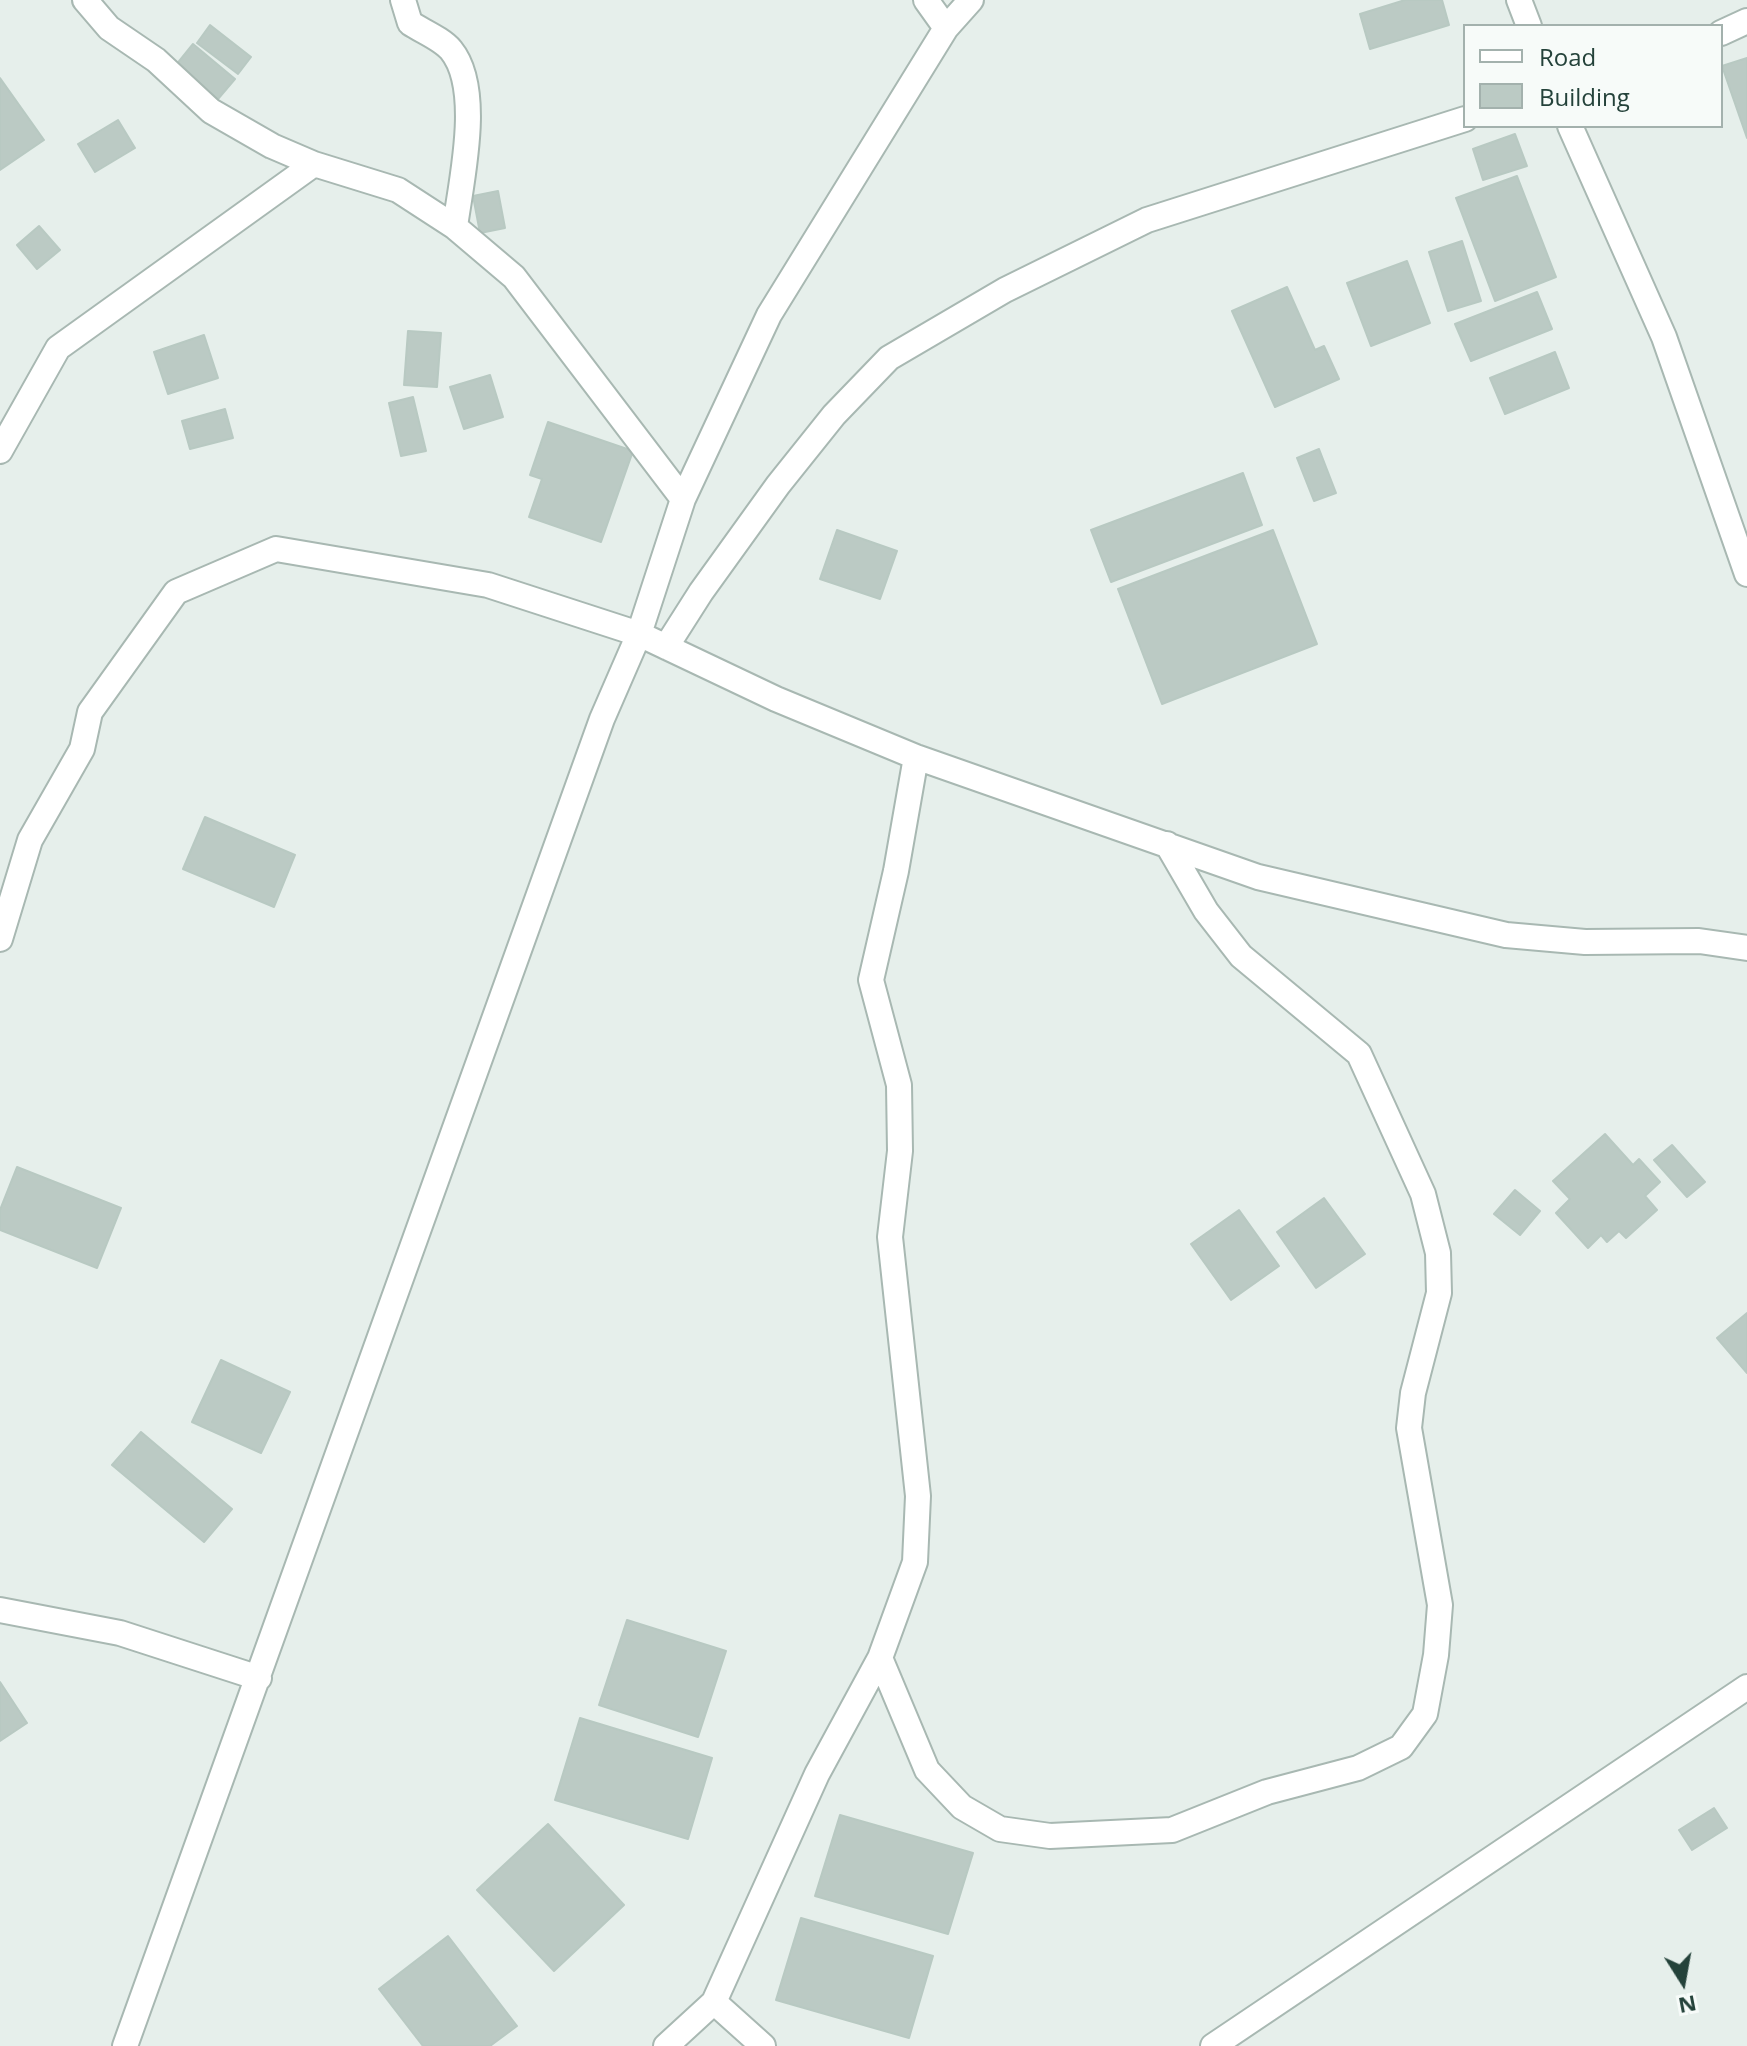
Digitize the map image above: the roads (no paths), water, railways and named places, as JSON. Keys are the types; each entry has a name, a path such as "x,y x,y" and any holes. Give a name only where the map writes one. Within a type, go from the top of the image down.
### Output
{"street":[{"path":"85,0 109,28 156,60 211,111 272,146 314,164 398,190 455,227 514,277 683,499"},
{"path":"403,0 410,23 451,49 464,73 468,129 455,227"},
{"path":"926,0 946,28"},
{"path":"125,2046 596,734 639,634 683,499 769,315 946,28 971,0"},
{"path":"1519,0 1528,24"},
{"path":"1723,32 1747,21"},
{"path":"666,647 701,592 778,485 834,415 889,358 1005,290 1147,220 1463,120"},
{"path":"1571,128 1664,337 1747,574"},
{"path":"0,451 58,348 314,164"},
{"path":"0,939 30,840 82,749 90,712 176,592 276,549 488,585 639,634 776,699 916,757 1258,877 1506,935 1585,942 1699,941 1747,948"},
{"path":"666,2046 714,2002 817,1774 880,1658 915,1562 918,1496 890,1237 900,1151 899,1085 871,980 896,871 916,757"},
{"path":"880,1658 927,1770 962,1807 1000,1829 1050,1836 1172,1830 1267,1792 1358,1768 1401,1747 1425,1714 1436,1655 1440,1605 1409,1428 1413,1393 1439,1293 1439,1279 1438,1253 1423,1194 1359,1054 1241,956 1206,911 1167,844"},
{"path":"0,1610 120,1633 259,1678"},
{"path":"1213,2046 1747,1687"},
{"path":"714,2002 763,2046"}]}
